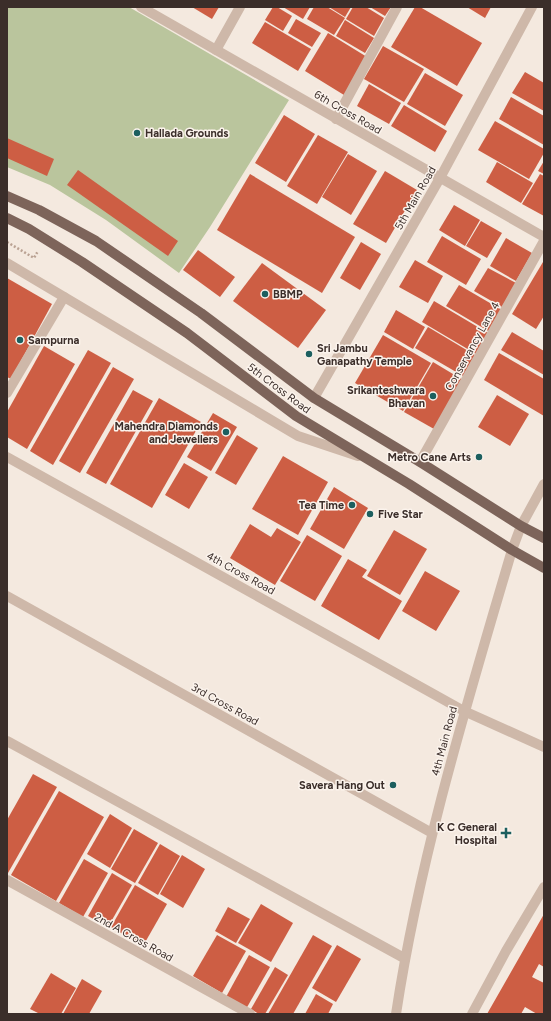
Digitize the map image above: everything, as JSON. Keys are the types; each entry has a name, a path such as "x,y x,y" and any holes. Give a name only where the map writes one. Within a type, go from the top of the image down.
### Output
{"main road":[{"name":"5th Cross Road","path":"7,196 39,210 96,241 201,313 314,398 420,462 521,526 544,538"},
{"name":"5th Cross Road","path":"7,218 29,229 82,262 187,333 296,416 409,484 512,550 544,568"}],"street":[{"name":"6th Cross Road","path":"141,7 544,237"},
{"path":"216,50 240,7"},
{"path":"336,119 397,7"},
{"name":"5th Main Road","path":"314,398 440,178 532,7"},
{"name":"Conservancy Lane 4","path":"420,462 544,241"},
{"path":"7,263 298,436 362,457"},
{"path":"7,393 64,297"},
{"name":"4th Cross Road","path":"7,457 464,711 544,747"},
{"name":"4th Main Road","path":"396,1014 404,958 432,833 464,711 512,550 521,526 544,484"},
{"name":"3rd Cross Road","path":"7,596 432,833"},
{"path":"7,741 404,958"},
{"name":"2nd A Cross Road","path":"7,880 250,1014"},
{"path":"472,1014 506,951 544,887"}],"path":[{"path":"7,242 34,258"}],"green space":[{"name":"Hallada Grounds","path":"7,7 129,7 289,100 210,227 179,273 106,220 50,185 7,167"}],"building":[{"path":"192,7 219,7 212,19"},
{"path":"273,7 277,7 292,16 283,31 265,20"},
{"path":"283,7 310,7 303,19"},
{"path":"314,7 327,7 345,18 334,35 307,19"},
{"path":"329,7 351,7 345,17"},
{"path":"353,7 366,7 384,18 374,36 346,19"},
{"path":"370,7 391,7 385,16"},
{"path":"415,7 420,7 482,43 457,86 391,47"},
{"path":"467,7 491,7 485,18"},
{"path":"296,19 321,33 312,47 288,33"},
{"path":"345,20 374,38 365,53 336,36"},
{"path":"265,22 311,49 298,71 252,43"},
{"path":"328,33 367,57 344,95 305,71"},
{"path":"383,46 424,69 404,102 364,79"},
{"path":"525,72 544,83 544,111 512,93"},
{"path":"425,73 463,95 445,126 407,104"},
{"path":"369,84 401,103 389,124 357,106"},
{"path":"511,97 544,116 544,145 499,119"},
{"path":"404,105 447,131 435,152 391,126"},
{"path":"284,115 315,134 286,182 255,163"},
{"path":"495,121 544,149 544,153 529,179 478,150"},
{"path":"318,135 348,152 317,204 287,186"},
{"path":"7,138 54,159 47,176 7,158"},
{"path":"348,154 377,171 351,215 322,197"},
{"path":"544,161 544,174 538,171"},
{"path":"497,162 533,183 521,203 486,182"},
{"path":"78,170 178,241 168,256 67,185"},
{"path":"385,171 417,190 386,243 353,224"},
{"path":"250,174 355,237 322,293 217,230"},
{"path":"540,174 544,176 544,216 522,204"},
{"path":"454,205 480,220 465,246 439,230"},
{"path":"481,221 502,233 487,258 466,246"},
{"path":"442,236 481,259 466,285 427,262"},
{"path":"506,238 532,253 516,281 490,266"},
{"path":"361,242 381,254 360,290 340,278"},
{"path":"198,250 235,277 220,297 183,270"},
{"path":"415,260 443,276 428,303 399,287"},
{"path":"543,262 544,316 536,329 512,314"},
{"path":"262,263 326,310 298,348 233,301"},
{"path":"488,268 516,283 502,307 474,291"},
{"name":"Sampurna","path":"7,278 52,304 11,379 7,377"},
{"path":"459,285 502,310 490,332 446,306"},
{"path":"434,301 488,333 476,354 422,322"},
{"path":"396,310 425,327 413,349 384,332"},
{"path":"428,327 475,355 463,376 415,348"},
{"path":"512,332 544,351 544,375 501,350"},
{"path":"383,335 431,363 403,411 355,383"},
{"path":"44,346 75,364 27,449 7,437 7,412"},
{"path":"88,350 111,363 53,465 30,451"},
{"path":"499,353 544,379 544,416 484,380"},
{"name":"Srikanteshwara Bhavan","path":"433,362 463,380 434,429 404,412"},
{"path":"113,367 134,379 80,473 59,461"},
{"path":"133,390 153,401 106,484 86,473"},
{"path":"497,395 529,414 510,446 478,427"},
{"path":"159,398 201,422 152,508 110,484"},
{"path":"213,413 237,427 211,471 187,457"},
{"path":"237,435 258,448 236,485 215,473"},
{"path":"283,456 328,482 298,535 252,509"},
{"path":"184,463 208,477 189,509 165,495"},
{"path":"334,487 368,508 344,549 310,529"},
{"path":"250,524 271,537 277,528 301,542 275,585 230,558"},
{"path":"394,530 427,549 400,595 367,576"},
{"path":"307,535 342,556 315,601 280,581"},
{"path":"348,559 367,570 362,577 402,601 379,640 321,606"},
{"path":"425,571 460,591 436,631 402,611"},
{"path":"33,774 57,787 8,873 7,820"},
{"path":"59,791 104,817 56,901 11,875"},
{"path":"110,814 132,828 110,868 87,854"},
{"path":"134,829 158,843 135,883 111,869"},
{"path":"160,844 180,856 158,895 138,883"},
{"path":"182,855 205,869 183,908 160,894"},
{"path":"84,859 108,873 83,917 59,903"},
{"path":"112,873 132,885 108,927 88,916"},
{"path":"135,885 167,904 143,946 111,927"},
{"path":"261,904 293,923 271,962 238,943"},
{"path":"228,907 250,919 236,943 215,931"},
{"path":"544,914 544,967 539,964 532,977 544,983 544,1014 537,1014 525,1007 521,1014 487,1014"},
{"path":"217,935 246,951 222,993 193,976"},
{"path":"313,935 332,946 293,1014 268,1014"},
{"path":"337,945 361,959 336,1002 312,988"},
{"path":"249,955 270,967 246,1009 226,997"},
{"path":"275,967 288,975 265,1014 259,1014 251,1009"},
{"path":"51,973 76,988 61,1014 40,1014 30,1009"},
{"path":"82,979 102,991 89,1014 63,1014"},
{"path":"316,994 333,1004 328,1014 305,1014"}],"place":[{"name":"Hallada Grounds","path":"137,133"},
{"name":"BBMP","path":"265,294"},
{"name":"Sampurna","path":"20,340"},
{"name":"Sri Jambu Ganapathy Temple","path":"309,354"},
{"name":"Srikanteshwara Bhavan","path":"433,396"},
{"name":"Mahendra Diamonds and Jewellers","path":"226,432"},
{"name":"Metro Cane Arts","path":"479,457"},
{"name":"Tea Time","path":"352,505"},
{"name":"Five Star","path":"370,514"},
{"name":"Savera Hang Out","path":"393,785"},
{"name":"K C General Hospital","path":"506,833"}]}
